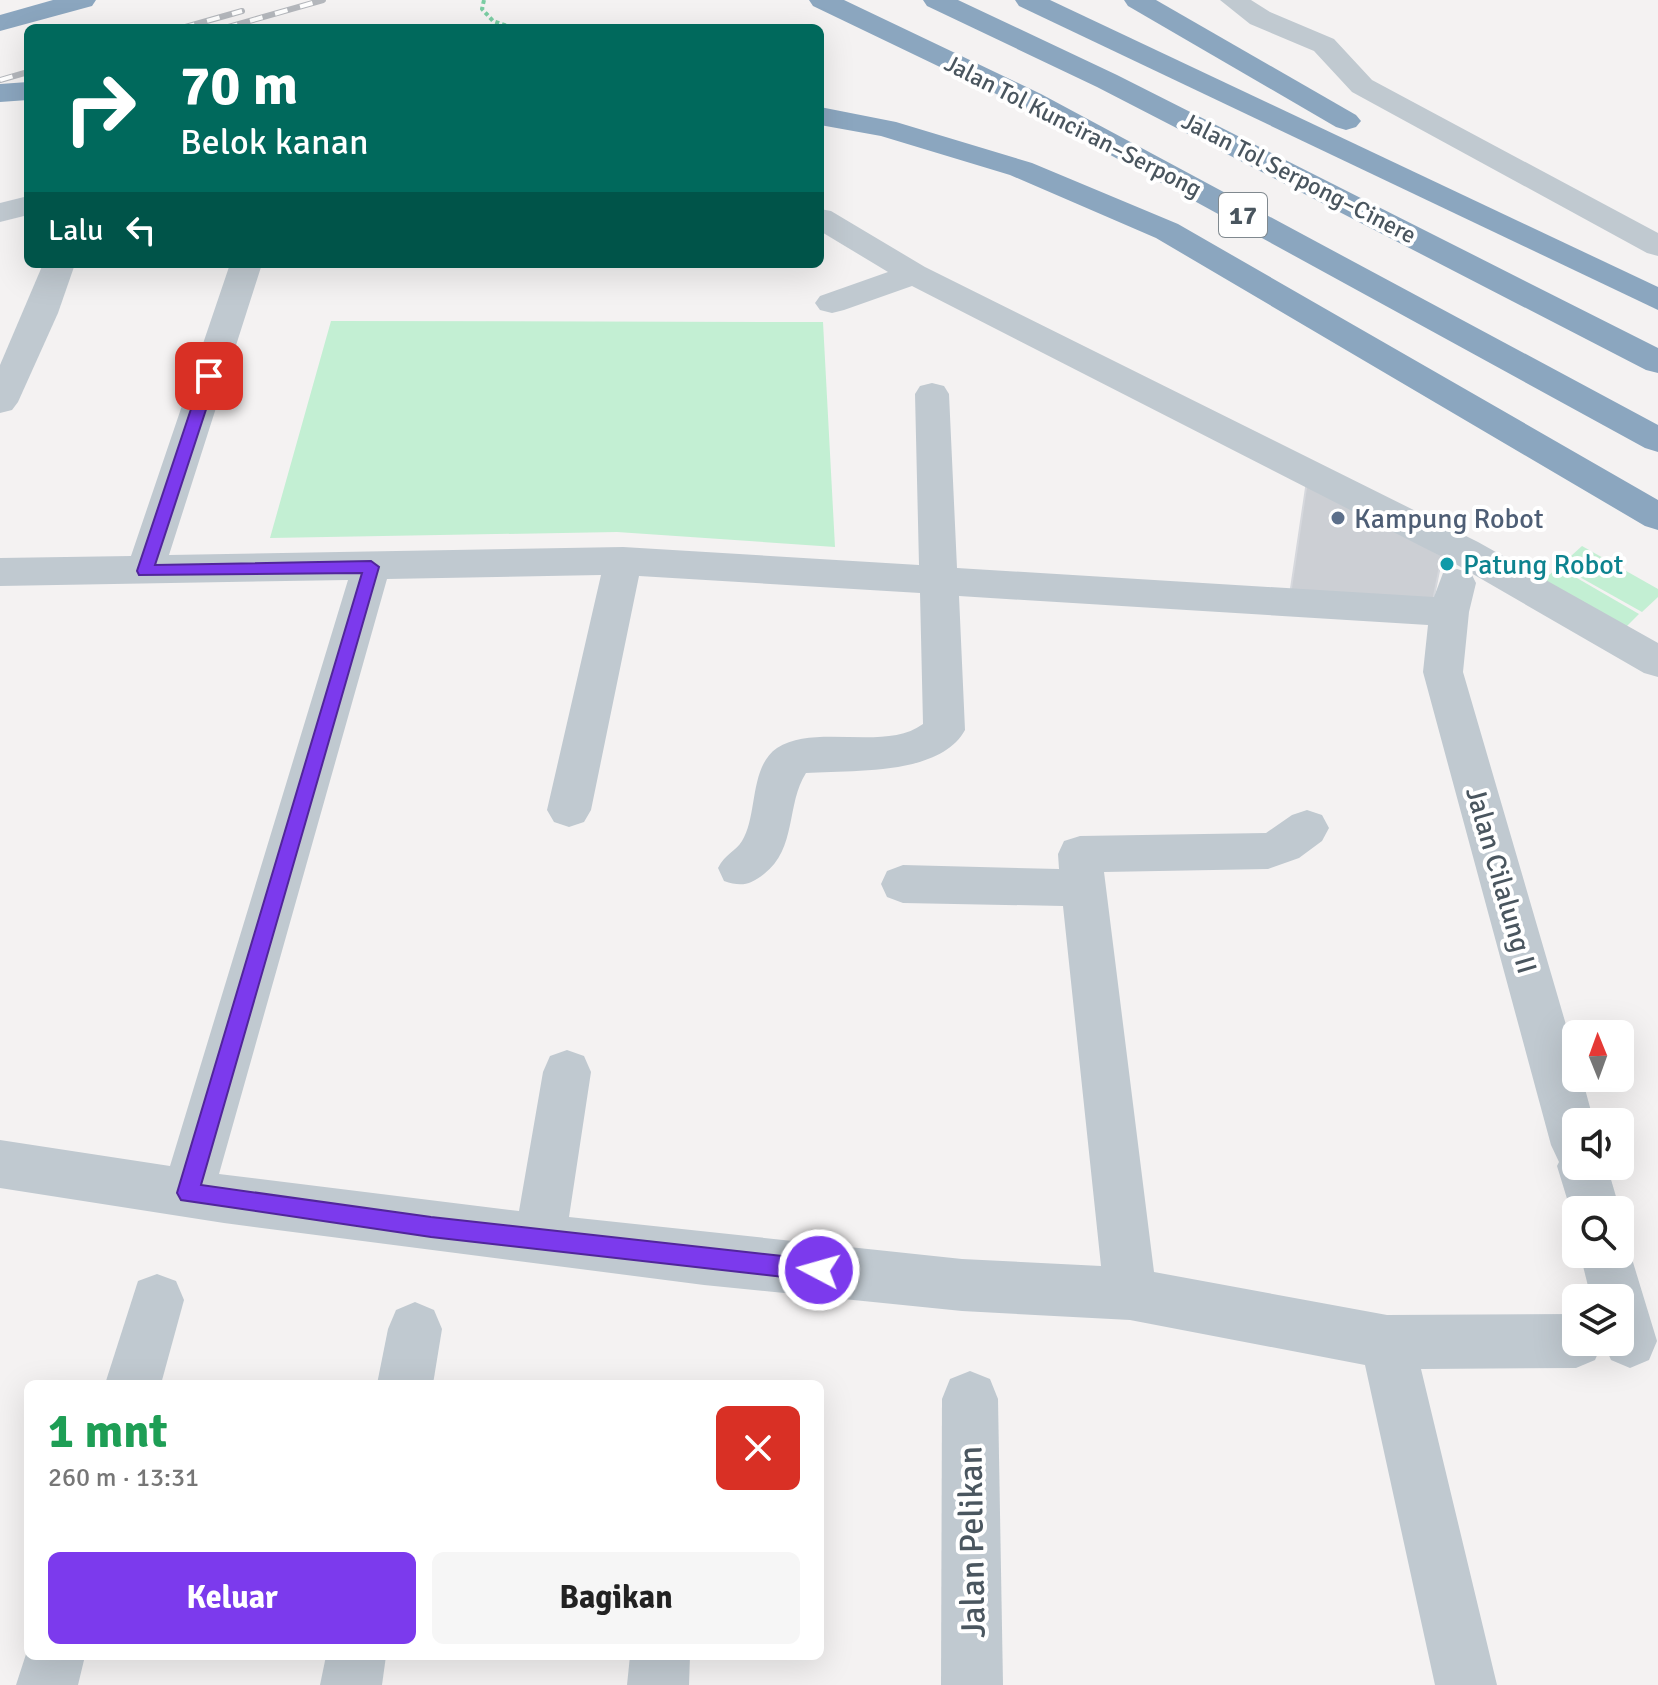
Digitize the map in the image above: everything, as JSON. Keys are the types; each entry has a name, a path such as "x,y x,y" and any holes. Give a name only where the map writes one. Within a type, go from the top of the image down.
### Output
{"highway":[{"path":"0,23 83,0"},
{"name":"Jalan Tol Kunciran–Serpong","path":"822,0 1031,100 1658,440"},
{"name":"Jalan Tol Serpong–Cinere","path":"936,0 1107,81 1658,362"},
{"path":"1028,0 1605,272"},
{"path":"1137,0 1658,300"},
{"path":"0,93 24,91"},
{"path":"824,117 886,128 1021,169 1167,231 1658,517"}],"street":[{"path":"1233,0 1260,18 1324,45 1362,86 1658,246"},
{"path":"0,213 24,206"},
{"path":"824,220 914,274 1465,552 1658,662"},
{"path":"0,402 41,313 58,268"},
{"path":"145,571 245,268"},
{"path":"832,303 914,274"},
{"path":"740,868 761,852 784,769 792,760 806,756 909,747 938,737 944,730 932,394"},
{"name":"Jalan Cilalung II","path":"1465,552 1449,612 1443,672 1566,1108"},
{"path":"0,572 623,561 940,583 1449,612"},
{"path":"569,810 623,561"},
{"path":"188,1193 371,567"},
{"path":"1130,1294 1080,854 1268,851 1283,845 1307,828"},
{"path":"903,884 1084,888"},
{"path":"540,1239 567,1072"},
{"path":"0,1164 188,1193 540,1239 962,1285 1130,1294 1387,1342 1562,1341"},
{"path":"134,1380 157,1300"},
{"path":"406,1380 415,1329"},
{"path":"1387,1342 1466,1685"},
{"name":"Jalan Pelikan","path":"970,1399 972,1685"},
{"path":"47,1685 54,1660"},
{"path":"351,1685 355,1660"},
{"path":"658,1685 660,1660"}],"path":[{"path":"484,0 482,9 493,21 502,24"}],"green space":[{"path":"331,321 823,322 835,547 617,532 270,538"},
{"path":"1582,546 1658,589 1658,597 1642,612 1560,566"},
{"path":"1558,567 1639,614 1618,635 1536,587"}],"building":[{"name":"Kampung Robot","path":"1307,481 1442,556 1433,601 1290,595"}],"railway":[{"path":"239,24 323,0"},
{"path":"196,24 242,11"},
{"path":"0,80 24,73"}],"place":[{"name":"Kampung Robot","path":"1338,518"},
{"name":"Patung Robot","path":"1447,564"}],"route":[{"path":"209,376 145,571 371,567 188,1193 431,1227 819,1270"}]}
